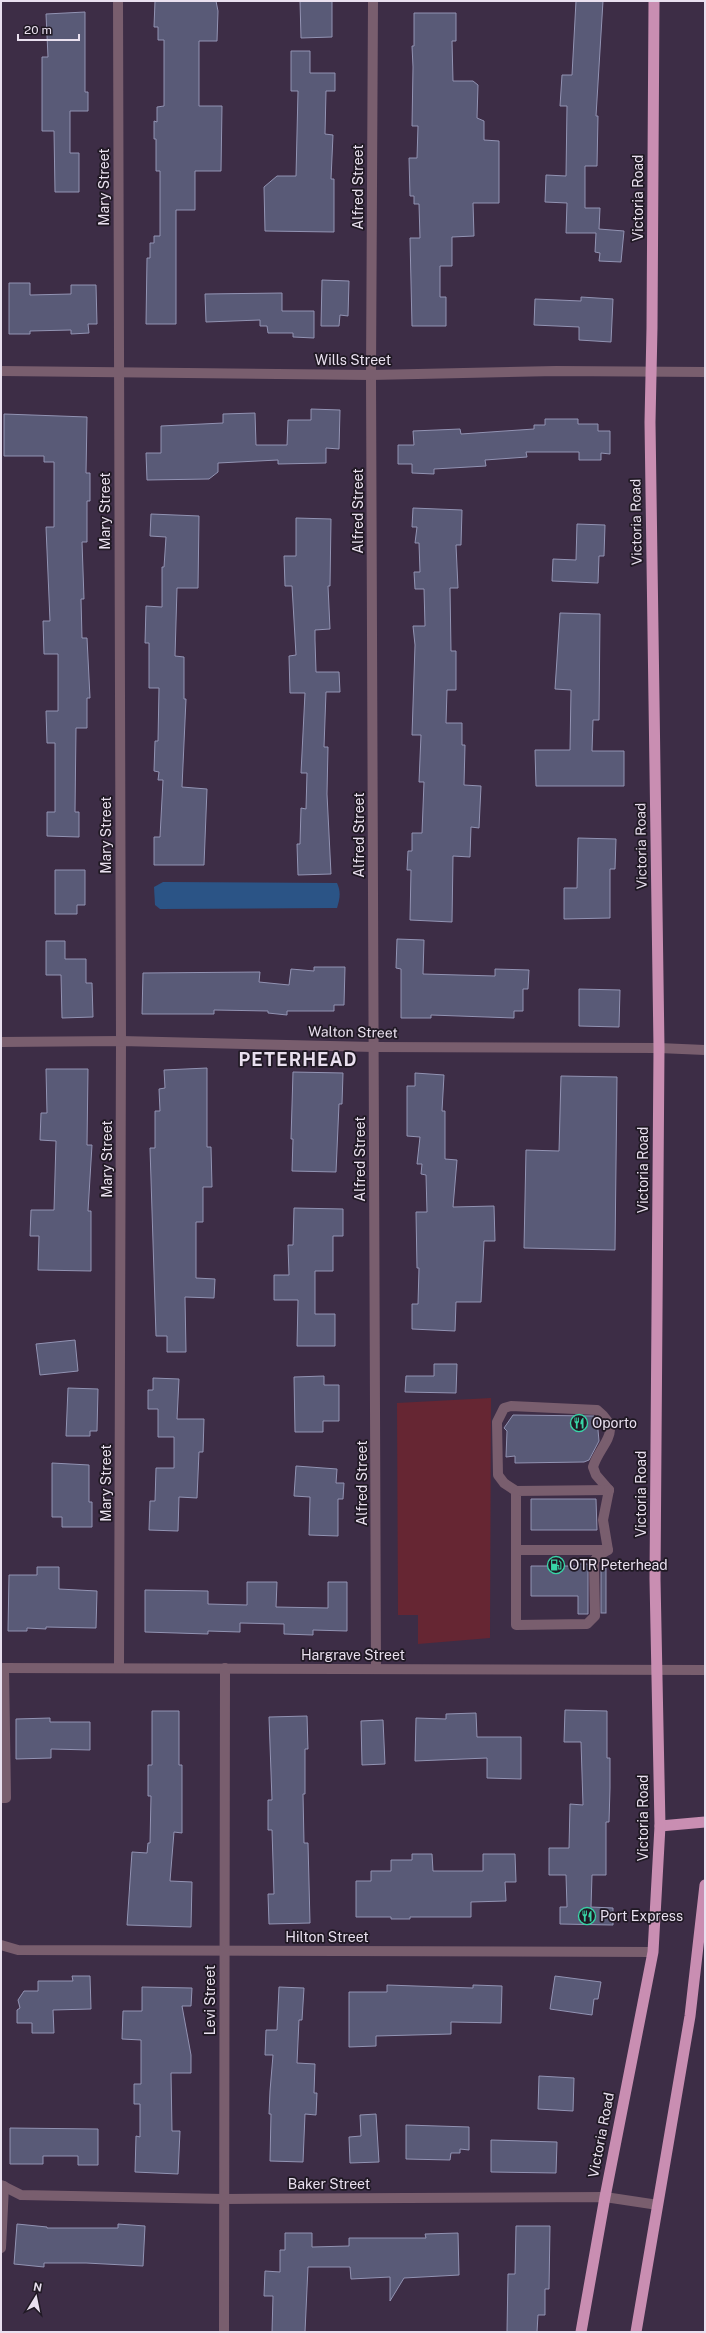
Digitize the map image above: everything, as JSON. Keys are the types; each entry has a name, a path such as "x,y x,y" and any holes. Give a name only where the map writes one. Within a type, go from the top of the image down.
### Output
{"highway":[{"name":"Victoria Road","path":"581,2332 605,2197 653,1952 660,1826 656,1670 659,1048 650,422 654,1"},
{"path":"660,1826 705,1822"},
{"path":"636,2332 690,2016 705,1885"}],"street":[{"name":"Mary Street","path":"118,1 121,1041 119,1668"},
{"name":"Alfred Street","path":"373,1 371,375 376,1669"},
{"name":"Wills Street","path":"1,371 371,375 705,372"},
{"name":"Walton Street","path":"1,1042 121,1041 374,1047 659,1048 705,1050"},
{"path":"511,1406 596,1410 605,1416 609,1424 610,1435 593,1467 596,1475 609,1490 516,1490 504,1483 498,1476 497,1422 504,1408 511,1406"},
{"path":"516,1490 516,1624 587,1624 595,1616 594,1561 598,1556 608,1550"},
{"path":"608,1550 603,1520 609,1490"},
{"path":"516,1550 608,1550"},
{"name":"Hargrave Street","path":"2,1668 705,1670"},
{"path":"1,1798 6,1798 2,1668"},
{"name":"Levi Street","path":"224,2332 225,1668"},
{"name":"Hilton Street","path":"1,1945 18,1950 653,1952"},
{"path":"1,2248 2,2186"},
{"name":"Baker Street","path":"2,2186 21,2195 224,2199 605,2197 658,2205"}],"shaded area":[{"path":"491,1398 490,1638 418,1644 418,1615 398,1615 397,1403"}],"water":[{"path":"163,882 337,883 340,895 337,908 160,909 155,905 154,887"}],"building":[{"path":"155,1 216,1 218,11 217,41 199,41 199,106 222,106 221,171 195,171 195,210 176,210 176,324 146,324 147,258 150,258 150,243 154,243 154,236 160,236 160,171 156,171 156,139 154,139 154,121 157,122 157,107 164,106 164,40 158,40 158,27 154,27"},
{"path":"300,1 332,1 332,37 301,38"},
{"path":"576,1 603,1 596,116 598,116 597,166 585,166 585,208 600,208 599,229 624,231 621,262 599,261 600,253 595,252 596,233 566,233 567,203 545,202 546,175 566,176 567,106 560,106 562,75 572,75"},
{"path":"85,12 85,92 88,92 88,111 70,111 70,153 79,153 79,192 55,192 54,131 42,131 42,57 48,57 46,14"},
{"path":"414,13 456,13 456,41 452,41 453,81 473,81 478,85 477,118 484,121 484,140 499,141 499,203 473,203 474,236 452,237 452,266 440,266 440,297 446,297 446,326 412,326 410,238 420,238 419,204 414,204 414,196 410,196 409,158 417,158 418,126 412,126 412,46 414,46"},
{"path":"291,51 310,51 310,73 335,73 335,91 326,91 325,134 333,135 331,179 334,179 334,232 265,231 264,187 277,176 296,176 298,91 291,91"},
{"path":"322,280 349,281 348,316 340,315 339,326 321,326"},
{"path":"9,283 30,283 30,295 71,294 71,285 96,285 97,324 88,324 89,333 71,334 71,330 30,331 30,334 9,334"},
{"path":"282,293 282,311 314,311 314,338 293,337 293,333 268,333 267,326 260,326 260,320 206,322 205,294"},
{"path":"581,297 613,299 611,342 579,340 579,327 534,325 535,299 581,301"},
{"path":"311,409 340,410 339,449 326,448 326,463 278,464 278,460 218,463 218,472 209,479 147,480 146,453 161,453 161,426 223,423 223,414 255,413 256,445 287,445 288,420 311,420"},
{"path":"4,414 87,417 86,473 90,473 90,501 87,501 87,542 82,542 84,599 81,599 82,638 87,638 90,698 87,698 87,728 76,728 75,812 79,812 79,837 47,836 47,812 55,812 55,743 47,743 46,711 58,711 58,654 44,654 43,621 50,621 46,527 54,527 54,462 44,462 44,456 4,456"},
{"path":"545,419 578,419 578,424 598,424 598,431 610,431 610,454 601,453 601,460 579,460 579,452 526,452 527,457 485,460 486,466 434,469 434,474 412,473 412,464 398,464 398,445 414,445 413,431 460,429 461,434 534,429 534,425 545,425"},
{"path":"413,508 462,510 461,545 456,545 458,588 450,588 451,651 456,651 456,690 447,690 446,723 462,723 462,745 465,745 464,785 481,786 479,828 471,827 470,857 453,856 452,922 410,920 411,870 407,870 408,851 412,851 412,833 422,833 424,782 419,782 421,735 412,735 415,645 413,626 425,626 424,589 415,589 414,572 420,572 419,543 415,543 417,527 412,527"},
{"path":"151,514 199,516 198,588 177,588 175,656 184,657 184,699 186,699 182,787 207,789 204,865 154,865 154,837 160,837 163,780 158,780 159,772 154,771 155,741 158,741 159,688 149,688 149,643 145,643 146,606 162,607 162,567 164,567 166,537 150,536"},
{"path":"296,518 331,519 330,586 328,586 330,629 315,630 315,640 316,672 339,672 340,692 326,692 324,747 328,747 327,794 331,874 298,875 297,844 300,844 301,808 306,809 307,773 301,773 305,693 290,693 289,656 296,655 292,586 285,586 284,556 296,556"},
{"path":"577,524 605,525 604,556 599,556 598,583 552,581 553,559 576,560"},
{"path":"560,613 600,614 599,720 593,720 592,751 624,751 624,786 536,786 535,750 570,750 571,690 555,689"},
{"path":"578,838 616,839 615,869 610,869 610,918 564,919 564,888 577,888"},
{"path":"55,870 85,870 85,905 77,905 77,914 55,914"},
{"path":"397,939 424,940 423,974 495,976 495,969 529,970 528,989 523,989 523,1011 514,1011 514,1018 431,1015 431,1018 401,1018 401,969 396,968"},
{"path":"46,941 65,941 65,959 86,959 86,983 92,983 93,1017 62,1018 61,975 46,975"},
{"path":"314,967 345,967 344,1005 334,1005 334,1011 287,1011 287,1015 268,1013 268,1011 214,1010 214,1014 142,1014 143,973 260,972 259,982 289,985 291,969 314,971"},
{"path":"579,989 620,990 619,1027 579,1026"},
{"path":"207,1068 207,1147 211,1147 212,1187 203,1187 203,1222 196,1222 196,1278 215,1279 214,1298 185,1297 186,1352 167,1352 167,1336 156,1336 150,1148 155,1148 155,1111 160,1111 159,1089 165,1088 164,1070"},
{"path":"46,1069 88,1069 87,1145 92,1145 88,1211 91,1211 91,1271 38,1270 39,1236 30,1236 31,1210 54,1210 56,1141 40,1140 41,1113 47,1113"},
{"path":"293,1072 343,1073 342,1104 339,1104 336,1172 292,1171 293,1139 291,1139"},
{"path":"415,1073 444,1075 442,1111 445,1111 445,1159 457,1160 453,1207 494,1206 495,1241 484,1241 481,1302 456,1302 455,1331 412,1329 412,1304 418,1304 419,1268 417,1268 416,1212 427,1212 426,1175 421,1174 422,1164 417,1164 420,1137 407,1136 407,1086 415,1086"},
{"path":"561,1076 617,1077 615,1250 524,1248 526,1150 559,1151"},
{"path":"294,1208 343,1209 343,1236 333,1236 333,1271 315,1271 315,1314 335,1314 335,1346 297,1346 298,1300 274,1300 274,1275 289,1275 288,1245 293,1245"},
{"path":"75,1340 78,1371 40,1375 36,1344"},
{"path":"434,1364 457,1364 456,1393 405,1392 406,1376 434,1376"},
{"path":"324,1376 324,1385 339,1385 339,1421 323,1421 323,1432 295,1432 294,1377"},
{"path":"153,1378 179,1379 177,1419 204,1419 203,1452 199,1452 197,1498 179,1497 178,1531 149,1530 150,1501 155,1501 156,1468 174,1468 174,1437 158,1437 158,1409 148,1409 148,1390 153,1390"},
{"path":"68,1388 98,1389 97,1431 90,1431 90,1436 66,1436"},
{"path":"513,1415 594,1416 597,1419 599,1441 589,1460 584,1462 515,1463 515,1456 506,1457 507,1431 504,1428"},
{"path":"52,1463 89,1465 89,1502 92,1502 92,1527 62,1527 62,1517 52,1517"},
{"path":"296,1466 337,1469 336,1483 344,1483 343,1499 338,1499 338,1536 309,1535 310,1497 294,1496"},
{"path":"531,1499 596,1499 597,1530 531,1530"},
{"path":"578,1564 588,1564 588,1614 578,1614 578,1596 531,1596 531,1566 578,1566"},
{"path":"601,1564 606,1564 606,1613 601,1613"},
{"path":"37,1567 59,1567 59,1589 97,1591 96,1628 46,1627 46,1629 27,1628 27,1631 8,1631 9,1575 37,1575"},
{"path":"247,1582 277,1582 276,1607 328,1608 328,1582 347,1582 347,1631 313,1630 313,1635 284,1634 284,1624 240,1623 240,1632 208,1631 208,1634 145,1632 145,1590 208,1591 208,1604 247,1605"},
{"path":"565,1710 607,1711 607,1758 610,1758 610,1788 609,1822 606,1822 606,1875 592,1875 591,1907 613,1908 613,1925 560,1924 560,1907 567,1907 566,1875 549,1875 549,1848 569,1848 570,1804 583,1805 581,1742 564,1742"},
{"path":"152,1711 179,1711 179,1765 182,1765 182,1833 174,1832 170,1881 192,1882 191,1927 127,1925 132,1852 147,1853 148,1843 150,1843 151,1796 148,1796 148,1765 152,1765"},
{"path":"476,1713 477,1737 521,1737 521,1779 487,1778 487,1758 415,1761 416,1718 446,1719 446,1714"},
{"path":"307,1716 308,1749 305,1749 305,1794 303,1794 304,1843 308,1843 310,1923 269,1924 268,1894 274,1894 272,1830 268,1830 268,1800 272,1800 269,1717"},
{"path":"50,1718 50,1722 90,1722 90,1750 51,1749 51,1758 16,1759 16,1719"},
{"path":"383,1720 385,1764 362,1765 361,1721"},
{"path":"412,1854 432,1854 433,1871 483,1871 483,1854 515,1854 516,1882 505,1882 506,1901 471,1902 471,1917 410,1917 410,1919 391,1919 391,1917 356,1917 356,1881 371,1881 371,1871 391,1871 391,1860 412,1860"},
{"path":"72,1976 90,1976 91,2009 53,2010 54,2033 32,2033 32,2023 17,2023 17,2010 20,2008 18,2000 24,1991 38,1991 38,1981 73,1981"},
{"path":"555,1976 601,1982 598,1999 594,1999 592,2015 550,2009"},
{"path":"387,1985 473,1988 473,1985 502,1986 501,2023 451,2022 451,2034 376,2036 376,2046 349,2047 349,1992 387,1992"},
{"path":"142,1987 192,1988 191,2006 182,2006 191,2055 191,2073 171,2073 172,2131 180,2131 178,2174 135,2172 136,2136 140,2137 140,2104 134,2104 134,2084 141,2084 141,2040 122,2039 123,2011 142,2011"},
{"path":"279,1987 304,1988 302,2020 299,2020 297,2063 315,2064 314,2093 317,2093 316,2115 305,2114 303,2162 270,2161 271,2114 269,2114 273,2055 265,2055 266,2030 277,2030"},
{"path":"539,2076 574,2078 573,2111 538,2109"},
{"path":"376,2114 379,2162 350,2163 349,2137 361,2136 360,2115"},
{"path":"406,2125 469,2127 469,2150 460,2149 460,2153 451,2153 450,2160 406,2159"},
{"path":"10,2128 98,2129 98,2165 78,2165 78,2156 43,2156 43,2164 10,2164"},
{"path":"491,2140 557,2142 556,2173 491,2172"},
{"path":"17,2224 47,2228 118,2228 118,2224 145,2226 143,2266 86,2263 44,2263 44,2267 14,2264"},
{"path":"516,2226 550,2226 549,2289 545,2289 545,2315 538,2315 537,2332 507,2332 508,2274 515,2274"},
{"path":"285,2233 312,2233 312,2247 349,2246 349,2238 426,2238 425,2234 458,2233 459,2275 404,2278 390,2301 390,2277 351,2279 350,2267 308,2267 305,2332 272,2332 273,2296 264,2296 265,2271 280,2272 280,2250 285,2250"}],"place":[{"name":"Oporto","path":"579,1423"},
{"name":"OTR Peterhead","path":"556,1565"},
{"name":"Port Express","path":"587,1916"}],"district":[{"name":"PETERHEAD","path":"298,1059"}]}
